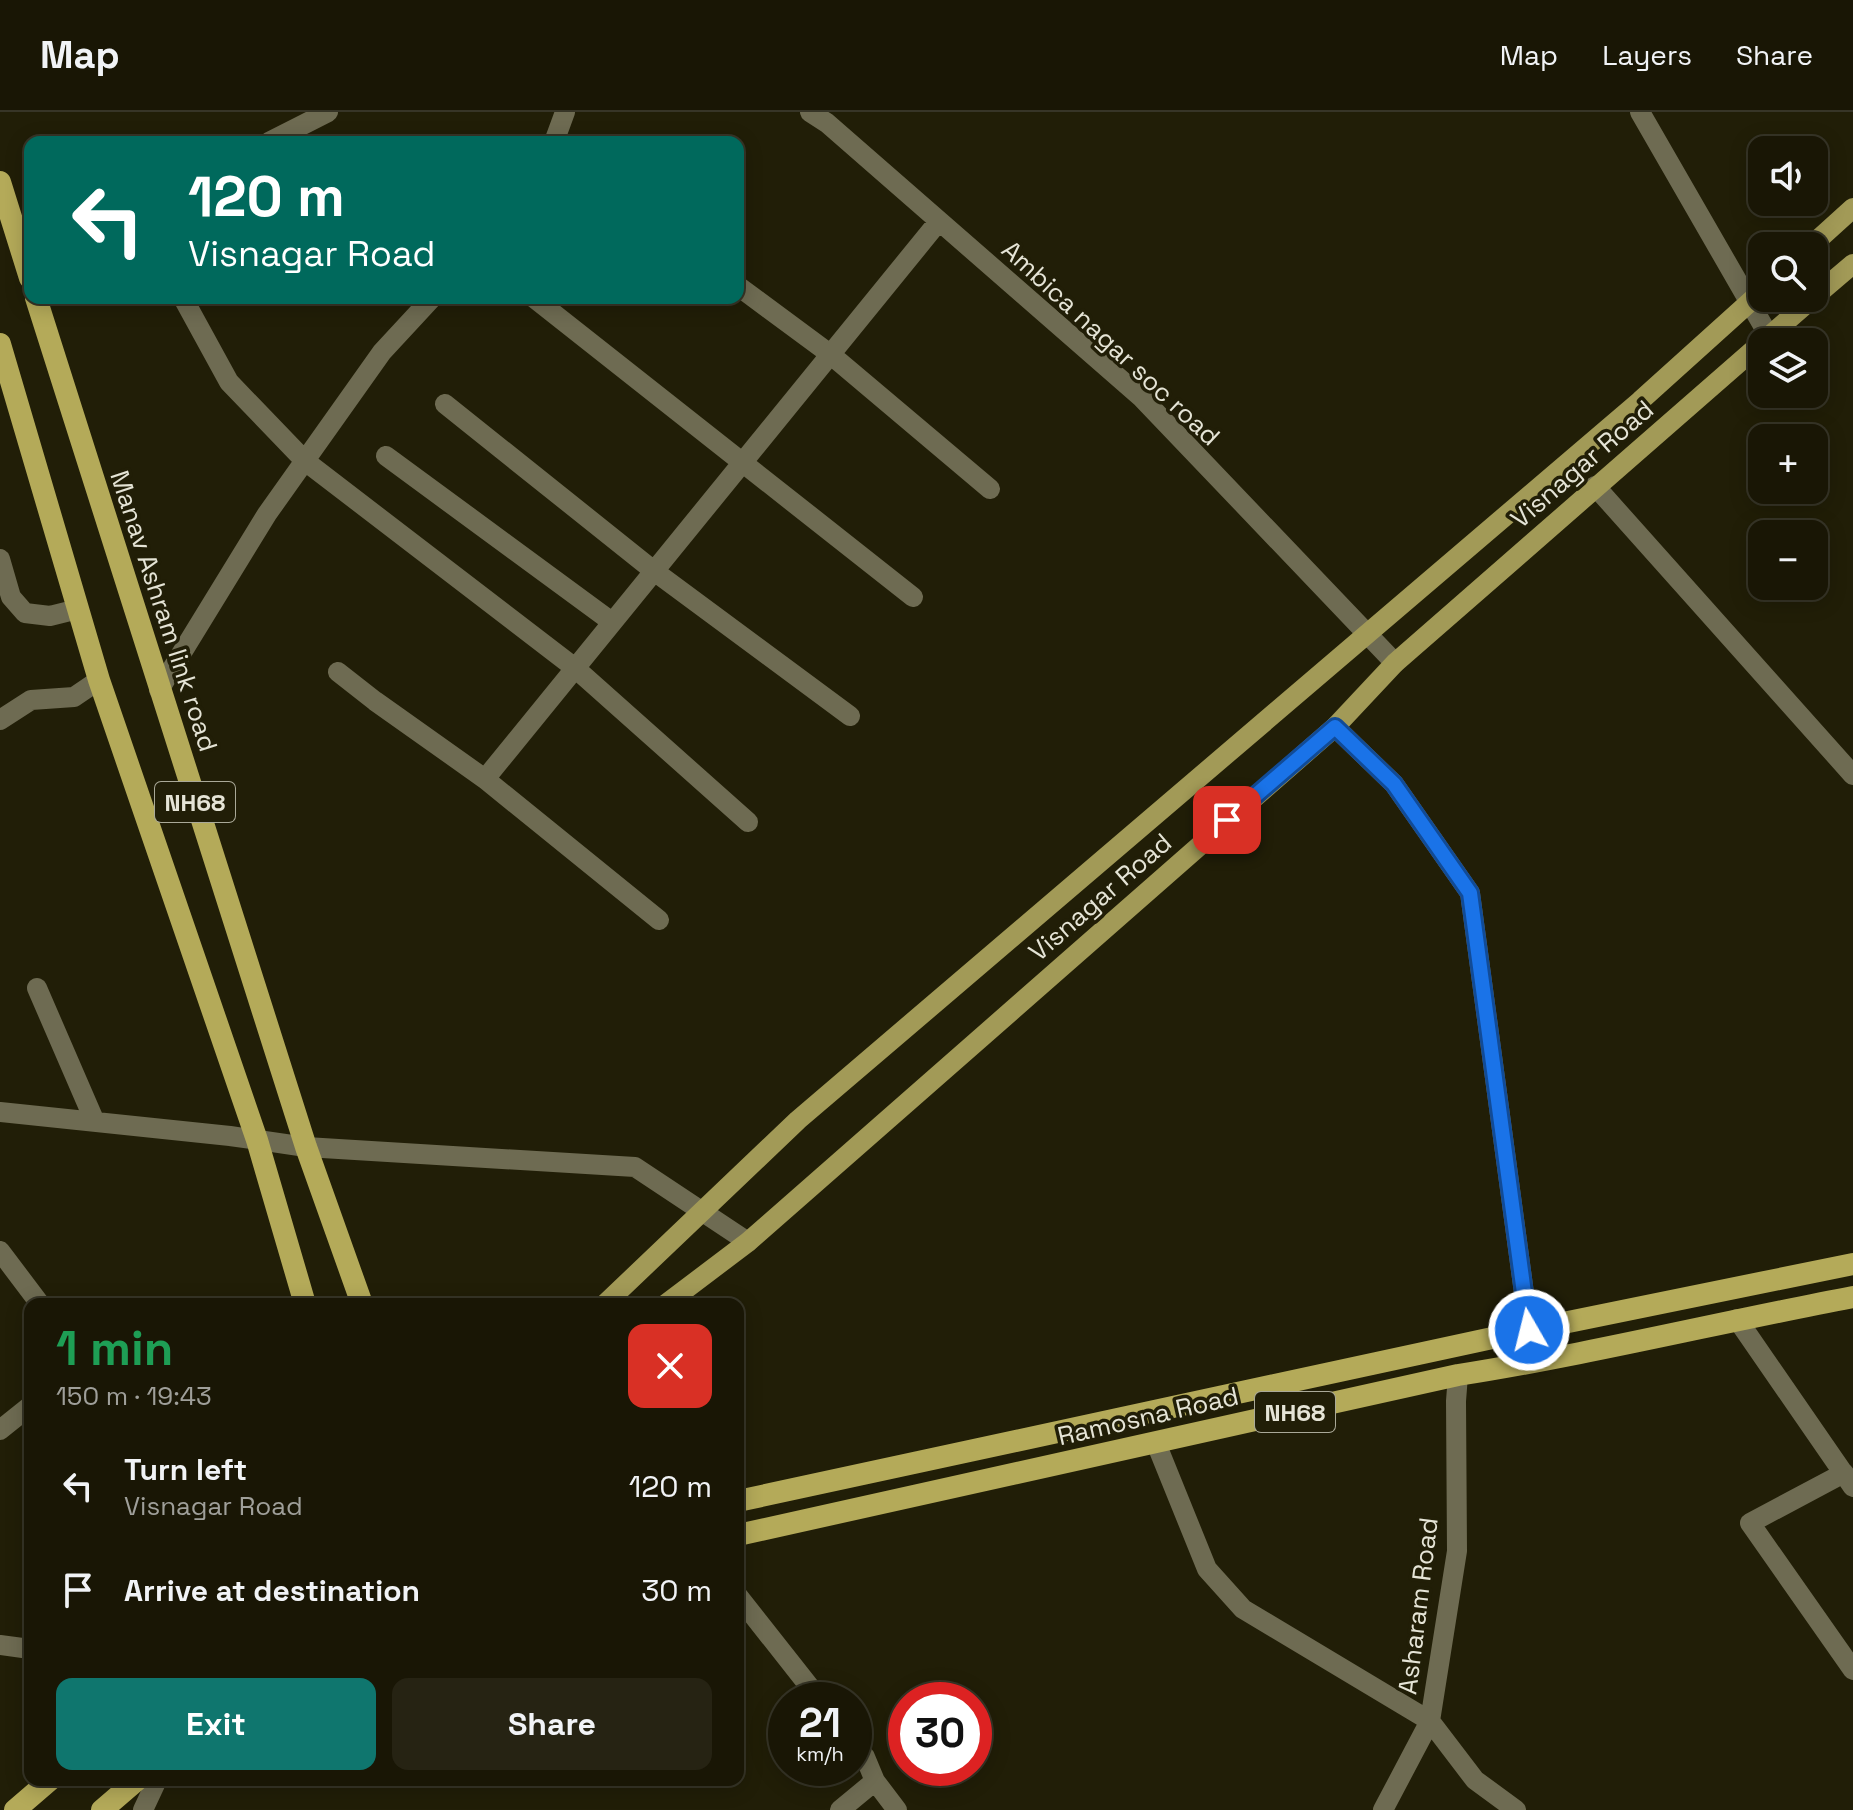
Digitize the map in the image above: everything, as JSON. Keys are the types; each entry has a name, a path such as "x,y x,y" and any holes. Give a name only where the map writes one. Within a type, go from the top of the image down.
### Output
{"highway":[{"path":"0,182 24,259"},
{"name":"Manav Ashram link road","path":"38,304 306,1147 360,1298"},
{"path":"0,344 99,680 257,1140 303,1298"},
{"name":"Ramosna Road","path":"744,1500 1529,1330 1853,1264"},
{"name":"Ramosna Road","path":"744,1534 1458,1375 1536,1363 1853,1297"},
{"path":"15,1810 43,1786"},
{"path":"102,1810 130,1786"}],"main road":[{"path":"1826,232 1853,208"},
{"name":"Visnagar Road","path":"1828,287 1851,270"},
{"path":"611,1298 798,1120 1640,401 1748,303"},
{"name":"Visnagar Road","path":"1778,328 1797,312"},
{"name":"Visnagar Road","path":"674,1298 748,1242 1335,727 1395,663 1748,354"}],"street":[{"path":"281,136 328,112"},
{"path":"556,136 565,112"},
{"name":"Ambica nagar soc road","path":"810,112 827,123 1142,398 1395,663"},
{"path":"1640,112 1748,286"},
{"path":"485,779 939,221"},
{"path":"744,290 830,354 990,489"},
{"path":"186,304 229,382 305,461 575,668 748,822"},
{"path":"159,690 267,514 382,352 426,304"},
{"path":"541,304 913,597"},
{"path":"445,404 654,571 850,716"},
{"path":"386,456 612,622"},
{"path":"1595,486 1853,775"},
{"path":"0,559 11,597 25,613 50,616 78,609"},
{"path":"338,672 485,779 659,920"},
{"path":"0,720 31,700 74,697 99,680"},
{"path":"1335,727 1394,784 1470,893 1529,1330"},
{"path":"37,988 95,1122"},
{"path":"0,1112 306,1147 635,1167 748,1242"},
{"path":"0,1251 35,1298"},
{"path":"1737,1319 1848,1480 1750,1523 1853,1670"},
{"name":"Asharam Road","path":"1458,1375 1457,1551 1430,1721 1475,1780 1516,1810"},
{"path":"0,1430 24,1411"},
{"path":"1156,1443 1207,1569 1243,1609 1430,1721 1383,1810"},
{"path":"744,1604 806,1682"},
{"path":"0,1645 24,1648"},
{"path":"872,1774 897,1810"},
{"path":"840,1810 875,1781"},
{"path":"143,1810 154,1786"}],"route":[{"path":"1227,820 1335,727 1394,784 1470,893 1529,1330"}]}
